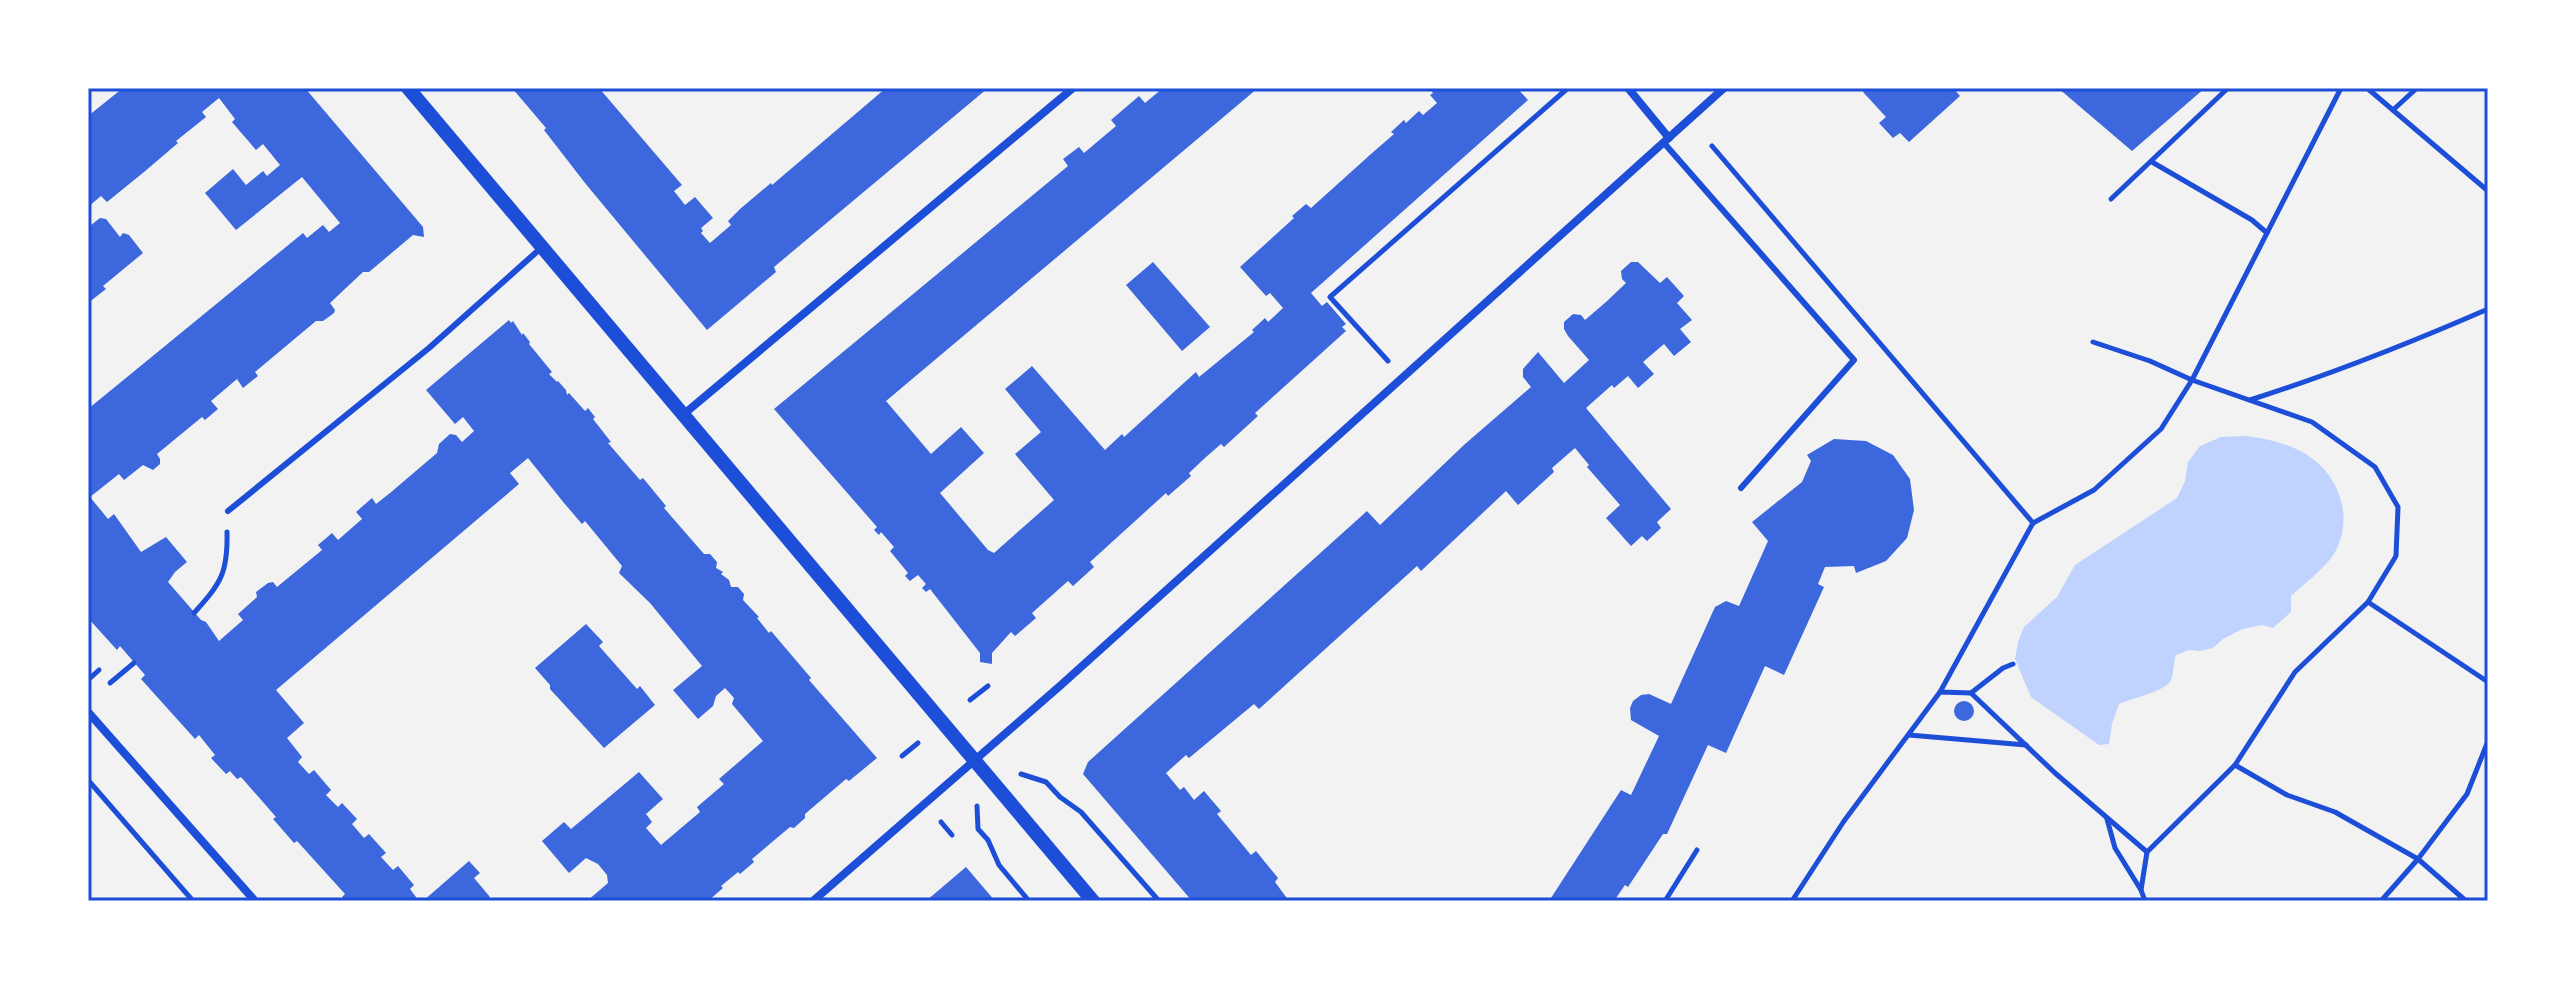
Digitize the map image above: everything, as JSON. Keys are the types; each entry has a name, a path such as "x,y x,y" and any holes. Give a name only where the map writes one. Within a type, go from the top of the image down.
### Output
{"street":[{"path":"408,88 1093,901"},
{"path":"684,414 1073,88"},
{"path":"1628,88 1666,141"},
{"path":"813,901 975,760 1724,88"},
{"path":"88,712 255,901"},
{"path":"88,729 97,722"}],"lane":[{"path":"1666,141 1854,360 1741,488"},
{"path":"228,511 429,348 543,247"}],"path":[{"path":"1403,377 1330,297 1568,88"},
{"path":"2111,199 2228,88"},
{"path":"1792,901 1844,821 1940,692 2033,523 2094,490 2161,429 2192,380 2341,88"},
{"path":"2367,88 2488,191"},
{"path":"2393,110 2417,88"},
{"path":"1712,146 2033,523"},
{"path":"2151,162 2241,214 2267,233"},
{"path":"2250,400 2409,344 2488,309"},
{"path":"2093,342 2312,422 2375,467 2398,507 2396,556 2368,602 2295,672 2235,765 2147,852 2141,890"},
{"path":"194,613 222,578 228,553 228,511"},
{"path":"2368,602 2488,682"},
{"path":"110,683 134,663"},
{"path":"1940,692 1971,693 2013,664"},
{"path":"88,680 99,670"},
{"path":"970,700 988,686"},
{"path":"1971,693 2147,852"},
{"path":"1908,735 2026,745"},
{"path":"2381,901 2418,859 2467,794 2488,741"},
{"path":"902,756 918,743"},
{"path":"2235,765 2287,795 2335,812 2418,859 2466,901"},
{"path":"88,780 193,901"},
{"path":"1046,782 1081,812 1159,901"},
{"path":"2107,817 2115,848 2145,901"},
{"path":"941,822 952,835"},
{"path":"978,829 988,840 999,865 1029,901"},
{"path":"1665,901 1697,850"}],"water":[{"path":"2243,436 2273,441 2295,449 2315,460 2334,482 2343,510 2341,538 2335,552 2321,570 2291,596 2291,612 2273,628 2262,625 2242,629 2213,648 2189,650 2176,655 2168,684 2119,704 2109,744 2099,745 2031,697 2015,659 2024,627 2057,597 2075,565 2177,498 2185,481 2188,462 2200,446 2221,437"}],"building":[{"path":"123,88 305,88 423,227 424,237 413,235 369,272 363,272 330,303 334,313 323,321 316,321 255,372 258,376 243,388 237,379 211,401 218,409 205,420 202,417 157,454 160,464 153,470 143,465 124,480 119,474 90,497 108,519 114,514 141,552 166,537 187,562 168,582 206,622 219,641 243,620 238,614 257,597 256,592 268,583 273,582 277,587 322,550 318,545 332,533 338,540 362,519 356,512 372,498 376,504 390,493 437,453 439,444 450,434 456,435 462,442 474,431 463,417 455,424 426,390 509,320 530,342 552,372 549,374 585,411 588,408 611,442 608,443 640,480 643,478 666,506 664,508 704,554 710,554 717,562 716,568 723,572 721,574 729,580 731,587 738,587 744,594 743,600 769,633 771,631 877,758 849,781 846,779 805,814 805,818 794,828 790,827 752,859 754,862 740,874 738,872 721,886 723,888 708,901 587,901 608,883 607,875 598,864 586,858 569,873 542,841 564,822 571,829 639,772 663,799 646,814 652,822 646,828 661,845 700,812 697,807 724,784 719,779 763,741 732,704 734,698 725,688 716,696 713,706 698,719 673,690 702,666 650,603 619,573 622,566 585,521 582,524 528,458 510,473 519,484 276,690 304,723 287,738 302,757 298,762 309,774 314,770 331,790 326,795 338,807 342,803 357,819 352,824 364,838 369,834 386,853 381,857 393,870 398,866 414,885 410,889 419,901 345,901 342,897 345,894 297,841 294,843 241,777 237,779 230,771 226,774 211,758 215,755 199,735 195,739 141,679 145,675 120,646 117,650 88,618 88,409 303,233 307,238 323,225 329,232 340,223 302,177 236,230 205,193 233,169 246,185 263,171 267,176 280,165 263,144 256,150 232,122 235,119 219,98 202,112 206,117 144,172 107,202 101,196 88,207 88,116"},
{"path":"512,88 599,88 682,185 674,191 685,205 695,197 713,218 701,228 701,233 710,243 731,225 728,221 740,209 886,88 988,88 774,267 776,272 707,330 585,183 544,130 546,128"},
{"path":"1163,88 1258,88 886,401 931,454 961,427 984,453 940,493 988,550 994,553 1054,500 1015,454 1041,432 1005,389 1032,366 1105,450 1122,434 1124,437 1196,372 1199,377 1254,332 1252,330 1265,318 1268,322 1283,308 1270,293 1266,296 1240,267 1294,218 1292,216 1306,204 1311,208 1394,134 1391,132 1404,120 1406,123 1419,111 1423,115 1437,103 1430,95 1433,93 1429,88 1517,88 1528,100 1311,293 1322,306 1327,302 1346,324 1342,327 1346,331 1255,413 1258,416 1224,447 1221,444 1189,473 1191,476 1168,496 1166,493 1090,562 1094,567 1073,586 1068,581 1032,613 1036,618 1015,636 1011,632 992,653 992,664 980,662 980,653 930,589 926,592 922,588 926,584 918,575 910,581 905,576 908,573 890,551 894,547 881,532 879,535 874,530 877,527 774,409 1068,166 1063,159 1079,147 1084,153 1116,126 1111,120 1139,96 1145,103"},
{"path":"1868,88 1957,88 1955,90 1960,96 1909,142 1900,133 1893,138 1879,123 1886,117 1863,92"},
{"path":"2058,88 2205,88 2132,151"},
{"path":"100,218 106,219 120,237 123,233 129,235 143,253 103,286 106,289 88,303 88,221 91,225"},
{"path":"1153,262 1210,327 1182,351 1126,285"},
{"path":"1631,262 1638,262 1660,283 1667,277 1684,296 1677,303 1692,320 1680,329 1691,342 1674,356 1664,344 1643,362 1654,374 1638,388 1628,376 1614,388 1612,385 1586,408 1671,509 1657,522 1661,528 1647,541 1642,536 1631,546 1606,518 1620,505 1575,448 1518,505 1506,491 1421,571 1417,566 1259,709 1254,704 1166,773 1180,790 1184,787 1194,800 1204,791 1221,811 1217,814 1251,855 1256,851 1278,878 1275,882 1289,901 1192,901 1083,774 1088,762 1367,511 1380,525 1465,444 1531,387 1523,377 1523,369 1538,352 1564,383 1589,360 1568,336 1564,322 1573,314 1581,315 1585,320 1606,302 1626,283 1621,271"},
{"path":"1834,439 1866,441 1893,455 1910,479 1914,510 1907,538 1886,561 1856,573 1854,566 1825,567 1818,584 1824,587 1784,675 1765,666 1726,753 1708,745 1667,834 1663,834 1628,887 1625,885 1614,901 1549,901 1621,790 1631,795 1659,736 1631,720 1633,701 1649,694 1671,704 1715,607 1726,601 1739,606 1768,541 1752,522 1802,482 1811,461 1807,455"},
{"path":"586,624 603,642 599,646 655,705 604,748 535,668"},
{"path":"1960,701 1968,701 1974,711 1968,721 1960,721 1954,715 1954,707"},
{"path":"469,861 480,873 474,878 490,897 485,901 423,901"},
{"path":"966,867 995,901 926,901"}]}
